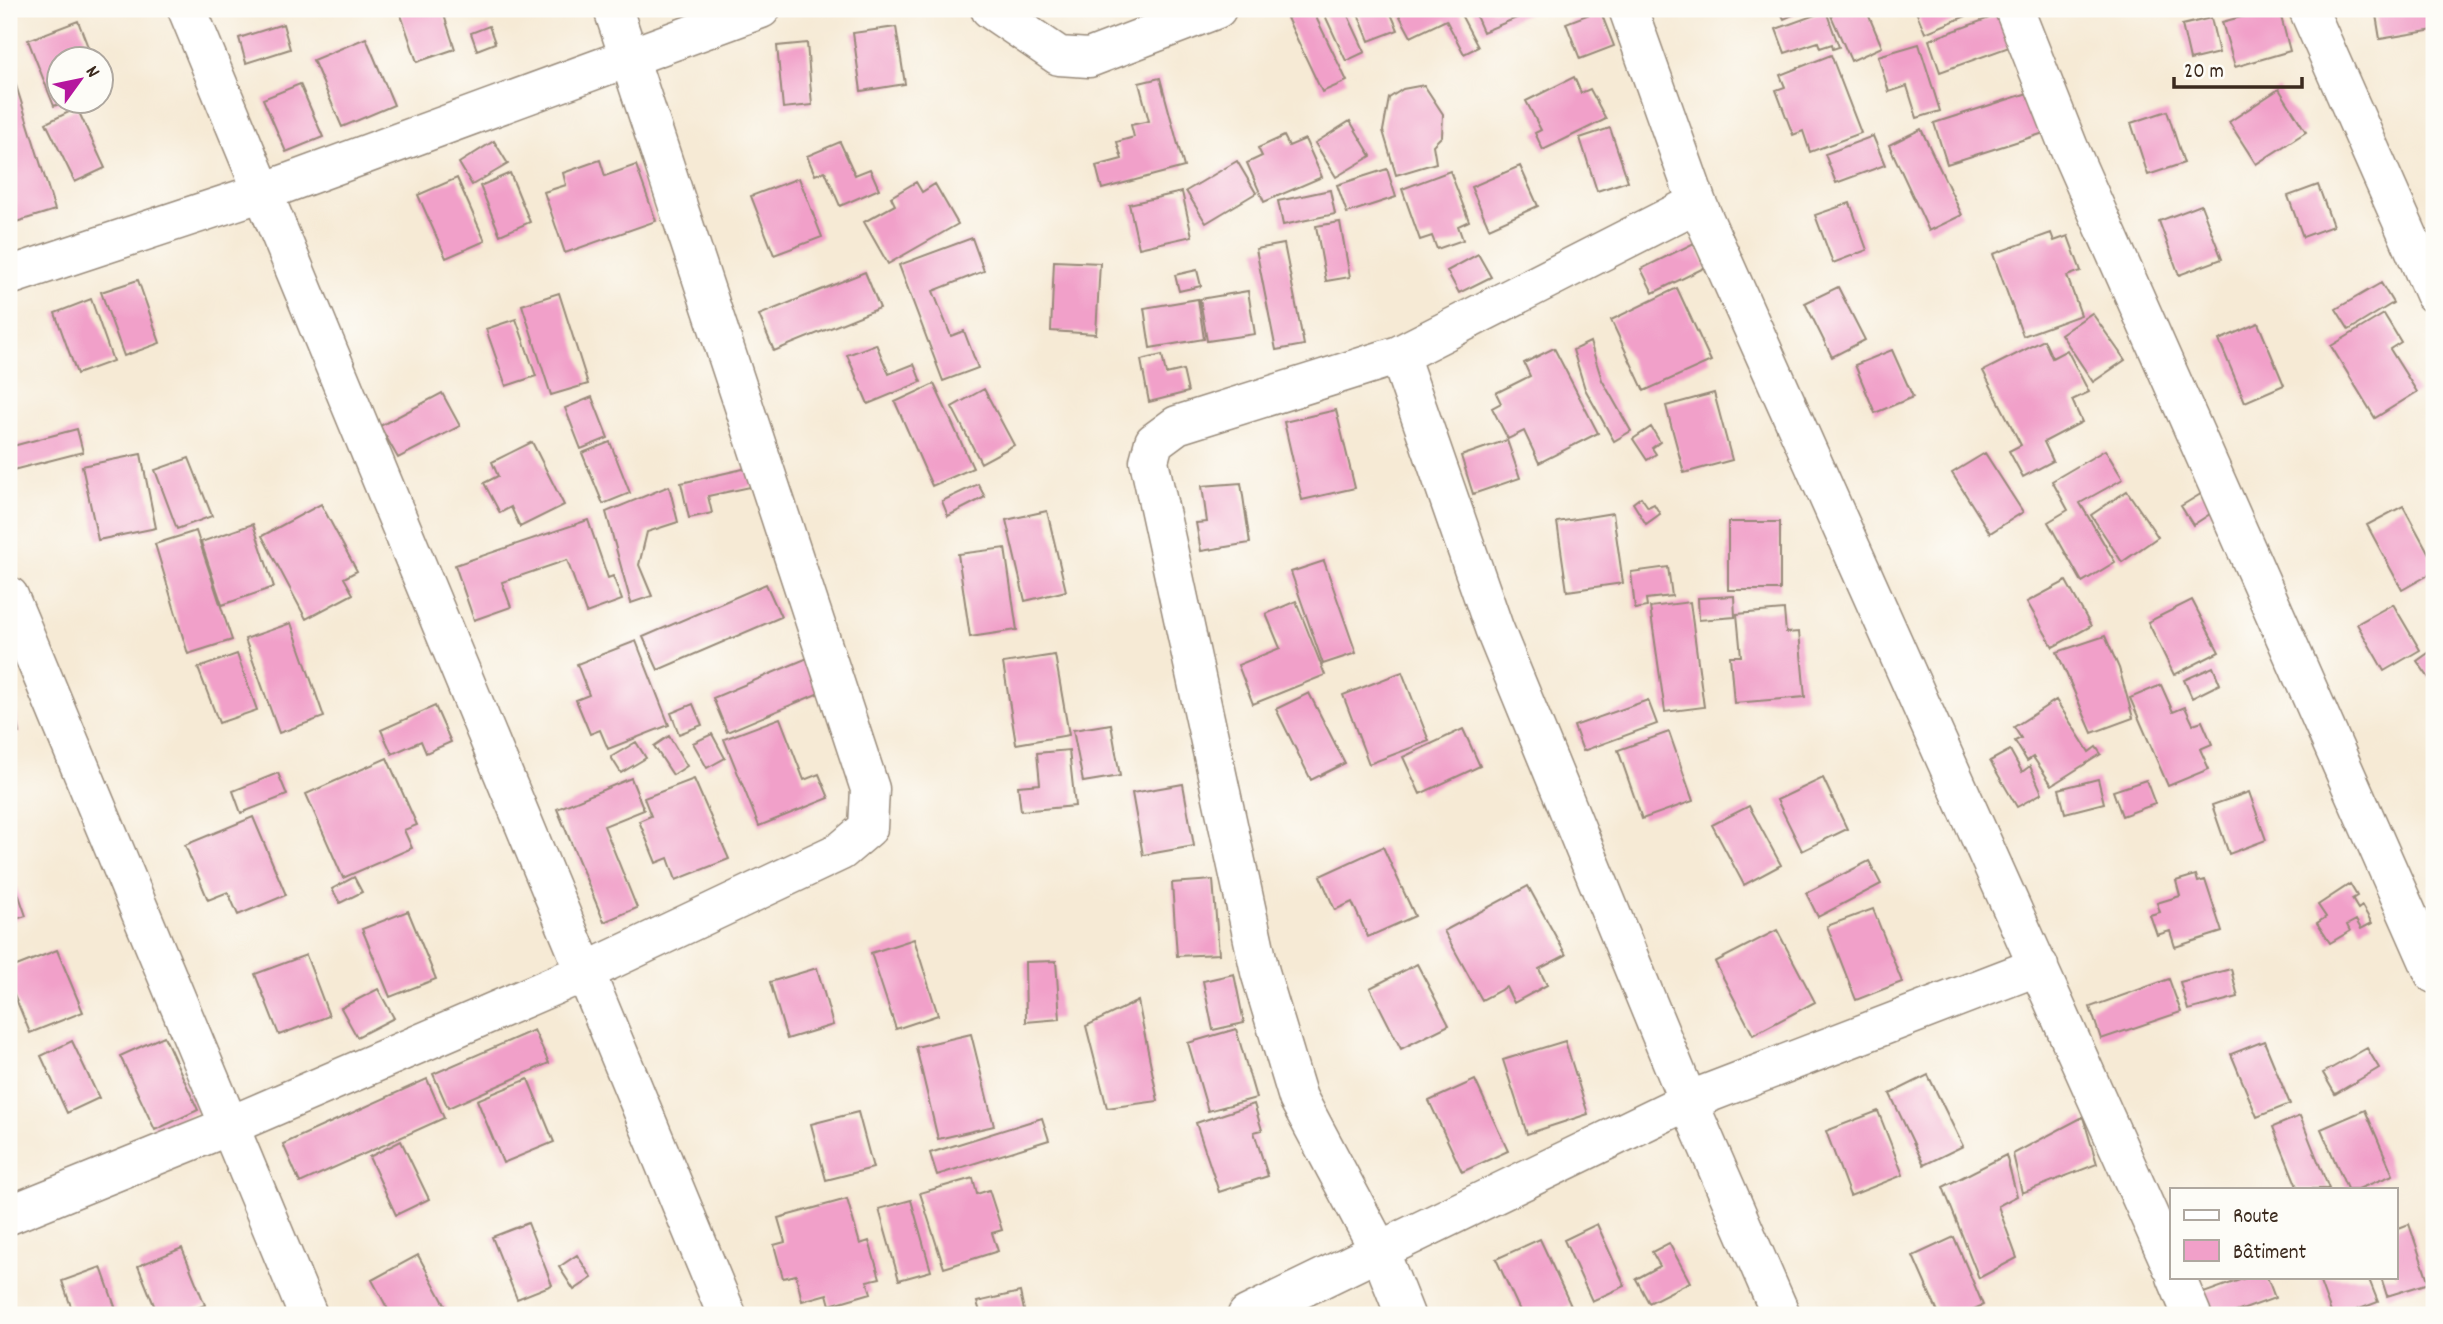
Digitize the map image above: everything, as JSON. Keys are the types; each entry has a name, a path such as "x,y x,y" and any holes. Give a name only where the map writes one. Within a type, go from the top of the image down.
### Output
{"street":[{"path":"187,9 583,973 727,1315"},
{"path":"9,1215 229,1126 583,973 841,851 868,828 870,789 613,9"},
{"path":"9,276 263,192 761,9"},
{"path":"990,9 1059,56 1089,58 1217,9"},
{"path":"1628,9 1697,203 2170,1262"},
{"path":"2014,9 2069,148 2234,515 2424,925 2434,974"},
{"path":"2308,9 2434,294"},
{"path":"1405,1315 1380,1252 1298,1098 1260,972 1149,461 1154,442 1177,425 1399,355 1697,203"},
{"path":"1399,355 1494,628 1688,1101 1782,1315"},
{"path":"9,596 308,1315"},
{"path":"1247,1315 1688,1101 2039,966"},
{"path":"2176,1278 2192,1315"}],"building":[{"path":"399,9 442,9 455,49 417,62"},
{"path":"1312,9 1347,81 1322,92 1287,18"},
{"path":"1322,9 1345,9 1365,52 1346,61"},
{"path":"1356,9 1389,9 1398,30 1369,41"},
{"path":"1396,9 1458,9 1478,47 1464,54 1446,20 1411,37"},
{"path":"1473,9 1538,9 1483,32"},
{"path":"1779,9 1806,9 1784,19"},
{"path":"1866,9 1882,47 1851,61 1829,11"},
{"path":"1915,9 1983,9 1925,33"},
{"path":"2279,9 2290,51 2235,67 2222,22"},
{"path":"2375,9 2434,9 2434,30 2380,39"},
{"path":"1600,10 1614,46 1580,59 1566,23"},
{"path":"1826,11 1839,47 1833,49 1832,44 1820,48 1818,42 1785,53 1776,29"},
{"path":"2000,14 2012,46 1940,72 1929,40"},
{"path":"2211,18 2219,53 2190,60 2182,25"},
{"path":"78,21 88,46 46,46 46,86 28,40"},
{"path":"283,24 290,49 246,63 239,38"},
{"path":"489,26 495,43 477,50 471,33"},
{"path":"896,27 905,84 861,91 853,33"},
{"path":"366,38 394,105 342,127 313,60"},
{"path":"807,43 812,105 783,108 777,46"},
{"path":"1919,44 1940,111 1917,118 1907,86 1889,92 1878,56"},
{"path":"1831,55 1861,133 1810,152 1803,131 1793,135 1776,90 1785,87 1780,75"},
{"path":"9,63 55,210 16,222 9,200"},
{"path":"1574,77 1581,93 1590,89 1606,119 1543,150 1535,133 1541,130 1526,101"},
{"path":"1160,78 1184,167 1102,189 1096,166 1122,159 1117,142 1134,137 1131,125 1149,121 1139,83"},
{"path":"300,84 323,137 286,152 263,99"},
{"path":"1424,85 1443,114 1442,136 1433,145 1436,163 1396,175 1383,131 1389,98 1403,89"},
{"path":"2279,89 2306,132 2256,164 2229,122"},
{"path":"2034,91 2047,132 1947,164 1934,123"},
{"path":"2167,111 2184,163 2148,175 2131,123"},
{"path":"60,116 81,116 105,168 75,182 46,123"},
{"path":"1350,121 1371,156 1336,177 1315,143"},
{"path":"1610,128 1628,181 1597,191 1580,138"},
{"path":"1921,129 1962,215 1929,231 1889,145"},
{"path":"1284,136 1289,146 1305,139 1322,177 1264,202 1247,163 1262,156 1258,148"},
{"path":"1873,136 1885,165 1836,183 1825,154"},
{"path":"494,141 508,164 472,185 459,163"},
{"path":"840,142 855,175 870,169 879,189 840,206 825,171 815,175 807,156"},
{"path":"600,160 605,176 636,165 656,221 565,253 544,192 566,185 563,173"},
{"path":"1237,161 1256,193 1206,223 1186,191"},
{"path":"1520,166 1538,206 1489,228 1471,187"},
{"path":"1387,169 1396,197 1347,213 1337,185"},
{"path":"1450,171 1469,221 1458,226 1463,240 1437,249 1432,236 1420,240 1402,189"},
{"path":"510,173 530,222 500,235 480,186"},
{"path":"457,178 485,241 446,258 418,195"},
{"path":"799,178 822,237 774,255 751,196"},
{"path":"916,182 922,192 935,184 958,224 888,264 864,222 895,205 891,197"},
{"path":"2318,185 2333,226 2303,237 2288,196"},
{"path":"1330,190 1335,214 1283,225 1278,201"},
{"path":"1182,192 1192,236 1139,248 1129,204"},
{"path":"1850,203 1867,250 1833,263 1815,215"},
{"path":"2201,205 2222,259 2179,275 2159,221"},
{"path":"1340,222 1350,277 1326,281 1316,226"},
{"path":"2051,233 2054,241 2068,236 2081,271 2067,276 2081,315 2023,336 1993,254"},
{"path":"972,238 984,271 933,291 951,336 964,331 978,368 943,381 899,265"},
{"path":"1694,243 1706,267 1653,293 1641,269"},
{"path":"1284,244 1304,345 1276,350 1256,249"},
{"path":"1478,254 1491,277 1459,293 1447,271"},
{"path":"1054,261 1100,263 1096,334 1051,331"},
{"path":"1197,270 1201,286 1179,291 1175,275"},
{"path":"865,272 880,308 774,351 759,315"},
{"path":"138,280 160,343 124,356 101,292"},
{"path":"2381,283 2393,303 2349,330 2336,309"},
{"path":"1838,287 1865,340 1832,357 1805,303"},
{"path":"1677,288 1711,361 1644,391 1611,320"},
{"path":"1248,291 1255,334 1207,341 1200,299"},
{"path":"559,293 588,384 551,395 522,305"},
{"path":"91,299 113,361 77,374 55,313"},
{"path":"1198,299 1204,339 1150,348 1144,308"},
{"path":"2092,313 2125,360 2093,382 2061,334"},
{"path":"2384,314 2401,342 2390,349 2417,392 2375,418 2331,346"},
{"path":"516,319 536,376 506,386 486,329"},
{"path":"2258,323 2284,385 2245,402 2219,340"},
{"path":"2044,340 2052,358 2067,350 2089,392 2072,400 2082,422 2044,442 2053,461 2023,477 2009,451 2021,445 1983,371"},
{"path":"1590,342 1602,380 1631,431 1614,441 1585,389 1573,350"},
{"path":"876,344 889,374 914,364 921,382 868,404 847,355"},
{"path":"1554,348 1598,433 1539,463 1524,431 1508,439 1492,408 1501,403 1496,393 1530,376 1524,363"},
{"path":"1892,350 1913,397 1875,413 1855,365"},
{"path":"1162,355 1166,374 1183,370 1188,392 1149,402 1141,360"},
{"path":"934,384 973,468 932,486 895,402"},
{"path":"984,389 1014,445 981,463 952,407"},
{"path":"442,393 460,426 398,458 380,426"},
{"path":"1714,393 1732,460 1684,473 1666,406"},
{"path":"592,397 608,438 581,449 565,408"},
{"path":"1336,410 1355,488 1302,500 1284,422"},
{"path":"1651,427 1660,442 1652,448 1656,454 1647,460 1633,439"},
{"path":"77,429 83,452 13,470 9,447"},
{"path":"1507,440 1520,478 1473,494 1461,456"},
{"path":"532,442 564,505 520,527 511,507 500,513 484,483 498,476 492,462"},
{"path":"610,442 630,493 603,504 582,453"},
{"path":"2105,450 2123,479 2080,503 2115,562 2082,582 2048,522 2068,510 2052,481"},
{"path":"1985,453 2023,512 1990,533 1952,473"},
{"path":"141,454 156,528 98,540 82,466"},
{"path":"189,458 212,516 177,529 155,470"},
{"path":"752,467 755,486 708,496 712,513 689,518 681,483"},
{"path":"1241,483 1250,543 1201,551 1196,523 1207,522 1202,486"},
{"path":"978,484 985,497 948,516 942,501"},
{"path":"669,486 678,522 647,532 639,565 652,596 631,603 606,512"},
{"path":"2127,491 2158,537 2122,562 2091,515"},
{"path":"2204,492 2216,510 2193,525 2181,506"},
{"path":"1641,497 1648,507 1654,504 1660,514 1646,524 1633,503"},
{"path":"321,504 357,571 344,578 353,594 306,619 262,536"},
{"path":"2403,506 2434,563 2434,572 2402,590 2367,525"},
{"path":"1047,511 1066,591 1025,601 1006,520"},
{"path":"1613,513 1623,583 1567,591 1557,522"},
{"path":"588,520 608,578 613,576 622,600 586,613 567,560 502,582 511,607 474,620 455,565"},
{"path":"1728,522 1780,522 1780,590 1728,590"},
{"path":"253,524 274,587 222,605 201,542"},
{"path":"196,531 232,640 188,654 155,544"},
{"path":"1005,548 1017,630 970,637 958,554"},
{"path":"1324,561 1356,653 1323,664 1291,572"},
{"path":"1668,567 1672,596 1646,599 1647,607 1635,609 1631,572"},
{"path":"2066,581 2091,626 2053,647 2027,602"},
{"path":"766,584 781,617 658,670 643,637"},
{"path":"1734,596 1735,617 1699,620 1698,598"},
{"path":"2192,600 2219,652 2174,675 2148,622"},
{"path":"1296,601 1325,675 1253,704 1238,665 1280,648 1266,614"},
{"path":"1690,602 1704,707 1665,712 1650,607"},
{"path":"2393,604 2420,650 2384,671 2357,624"},
{"path":"1784,610 1786,633 1799,632 1805,697 1734,703 1730,656 1741,656 1737,614"},
{"path":"291,623 324,717 279,733 245,639"},
{"path":"2105,636 2119,668 2133,718 2092,733 2057,652"},
{"path":"636,641 669,725 608,749 600,730 590,734 576,700 589,695 577,664"},
{"path":"2434,649 2434,674 2429,678 2417,661"},
{"path":"237,654 257,710 219,723 198,668"},
{"path":"1055,655 1069,735 1016,744 1003,663"},
{"path":"810,657 824,691 727,732 713,698"},
{"path":"2213,667 2220,684 2192,698 2184,680"},
{"path":"1402,672 1429,741 1369,764 1343,695"},
{"path":"2161,685 2173,712 2185,707 2193,724 2202,721 2212,744 2200,749 2209,769 2168,786 2130,698"},
{"path":"1309,693 1345,763 1311,780 1276,709"},
{"path":"9,694 12,694 19,733 9,735"},
{"path":"1648,700 1657,724 1583,751 1574,726"},
{"path":"2056,700 2089,752 2096,747 2101,754 2052,785 2033,757 2027,761 2015,741 2021,738 2014,727"},
{"path":"693,704 702,725 679,734 671,713"},
{"path":"435,706 451,742 426,753 421,741 392,754 381,730"},
{"path":"780,718 804,780 819,774 829,798 759,826 724,739"},
{"path":"1111,724 1120,776 1083,782 1073,730"},
{"path":"1463,729 1480,766 1420,794 1403,757"},
{"path":"1669,732 1693,801 1642,819 1618,750"},
{"path":"712,734 725,758 707,768 693,743"},
{"path":"669,736 687,766 673,775 654,746"},
{"path":"636,742 646,758 621,773 611,757"},
{"path":"1069,750 1075,806 1021,811 1018,786 1040,784 1037,753"},
{"path":"2010,750 2022,772 2030,766 2042,793 2017,807 1990,761"},
{"path":"387,758 417,825 404,830 412,848 343,878 306,794"},
{"path":"278,773 287,795 241,813 233,791"},
{"path":"631,778 644,810 604,826 637,908 604,922 557,809"},
{"path":"1823,778 1847,829 1802,851 1777,800"},
{"path":"694,779 729,859 676,880 668,858 656,863 639,821 651,816 644,798"},
{"path":"2098,779 2104,803 2065,813 2059,789"},
{"path":"2146,780 2155,804 2122,816 2113,791"},
{"path":"1183,784 1194,846 1143,855 1132,793"},
{"path":"2249,792 2266,840 2229,854 2212,805"},
{"path":"1749,806 1781,865 1744,885 1712,825"},
{"path":"253,817 286,895 238,915 228,892 208,900 185,845"},
{"path":"1383,847 1415,916 1368,937 1352,902 1335,910 1320,876"},
{"path":"1869,861 1881,884 1818,917 1806,893"},
{"path":"2196,875 2198,882 2205,880 2222,932 2175,947 2170,931 2157,935 2150,915 2160,912 2157,903 2180,896 2176,881"},
{"path":"354,877 362,892 340,903 332,889"},
{"path":"1213,880 1219,954 1177,956 1172,883"},
{"path":"14,881 26,916 9,921 9,883"},
{"path":"2350,884 2357,896 2352,899 2358,909 2362,906 2372,923 2361,929 2356,920 2347,925 2350,931 2330,943 2317,923 2326,917 2318,905"},
{"path":"1528,886 1566,955 1539,969 1547,985 1514,1003 1506,987 1482,1000 1444,931"},
{"path":"1873,909 1902,982 1856,1000 1827,926"},
{"path":"408,911 436,979 390,997 362,929"},
{"path":"1777,930 1815,1002 1753,1035 1715,962"},
{"path":"914,939 938,1015 896,1029 871,953"},
{"path":"57,950 83,1012 30,1033 9,982 9,969"},
{"path":"306,955 329,1016 279,1035 255,974"},
{"path":"1056,961 1060,1019 1026,1022 1025,962"},
{"path":"1417,964 1449,1025 1401,1049 1370,988"},
{"path":"817,968 833,1025 787,1039 770,982"},
{"path":"2231,969 2238,997 2188,1010 2180,982"},
{"path":"1234,974 1244,1023 1213,1030 1203,981"},
{"path":"2169,979 2181,1012 2101,1039 2090,1007"},
{"path":"378,989 394,1018 357,1037 341,1008"},
{"path":"1138,1001 1158,1101 1107,1108 1086,1026"},
{"path":"1236,1029 1256,1098 1208,1111 1188,1043"},
{"path":"534,1030 549,1063 448,1108 433,1074"},
{"path":"971,1034 994,1126 938,1139 916,1047"},
{"path":"164,1036 198,1110 155,1130 120,1056"},
{"path":"72,1041 99,1098 67,1113 41,1056"},
{"path":"1565,1041 1588,1114 1527,1134 1503,1060"},
{"path":"2264,1041 2290,1104 2257,1117 2231,1054"},
{"path":"2367,1048 2379,1068 2335,1094 2323,1073"},
{"path":"1928,1075 1963,1146 1924,1165 1890,1094"},
{"path":"427,1079 444,1118 300,1183 283,1144"},
{"path":"528,1079 554,1142 503,1163 477,1100"},
{"path":"1475,1080 1508,1151 1462,1172 1429,1101"},
{"path":"1254,1104 1262,1130 1254,1132 1268,1176 1219,1192 1196,1123"},
{"path":"2365,1110 2393,1175 2360,1188 2347,1188 2321,1129"},
{"path":"1878,1111 1903,1175 1850,1196 1826,1131"},
{"path":"858,1112 873,1168 826,1180 811,1124"},
{"path":"2300,1116 2329,1188 2298,1188 2273,1127"},
{"path":"2083,1117 2097,1164 2022,1193 2013,1154"},
{"path":"1042,1118 1049,1140 937,1175 930,1153"},
{"path":"401,1141 429,1199 396,1215 369,1157"},
{"path":"2006,1155 2017,1196 1998,1206 2017,1258 1979,1278 1943,1187"},
{"path":"973,1178 977,1194 989,1190 1002,1230 992,1233 998,1251 944,1268 920,1193"},
{"path":"847,1199 860,1244 869,1241 880,1278 867,1281 871,1293 830,1305 827,1294 802,1301 796,1275 783,1278 774,1245 785,1242 778,1218"},
{"path":"911,1200 931,1271 899,1280 879,1209"},
{"path":"528,1223 552,1285 517,1299 492,1237"},
{"path":"1597,1224 1625,1286 1592,1301 1564,1240"},
{"path":"2409,1224 2429,1283 2387,1296 2381,1278 2398,1278 2398,1228"},
{"path":"1954,1237 1983,1305 1961,1315 1939,1315 1913,1256"},
{"path":"1540,1239 1571,1306 1551,1315 1522,1315 1496,1259"},
{"path":"1669,1243 1690,1282 1649,1303 1636,1279 1660,1266 1652,1252"},
{"path":"182,1248 205,1305 178,1315 158,1315 138,1266"},
{"path":"418,1255 450,1314 391,1315 372,1280"},
{"path":"577,1255 592,1278 574,1290 559,1267"},
{"path":"101,1267 118,1315 74,1315 62,1281"},
{"path":"2245,1278 2267,1278 2275,1298 2228,1315 2205,1315 2198,1295"},
{"path":"2318,1278 2368,1278 2378,1302 2344,1315 2332,1315"},
{"path":"1020,1292 1025,1315 981,1315 977,1302"}]}
